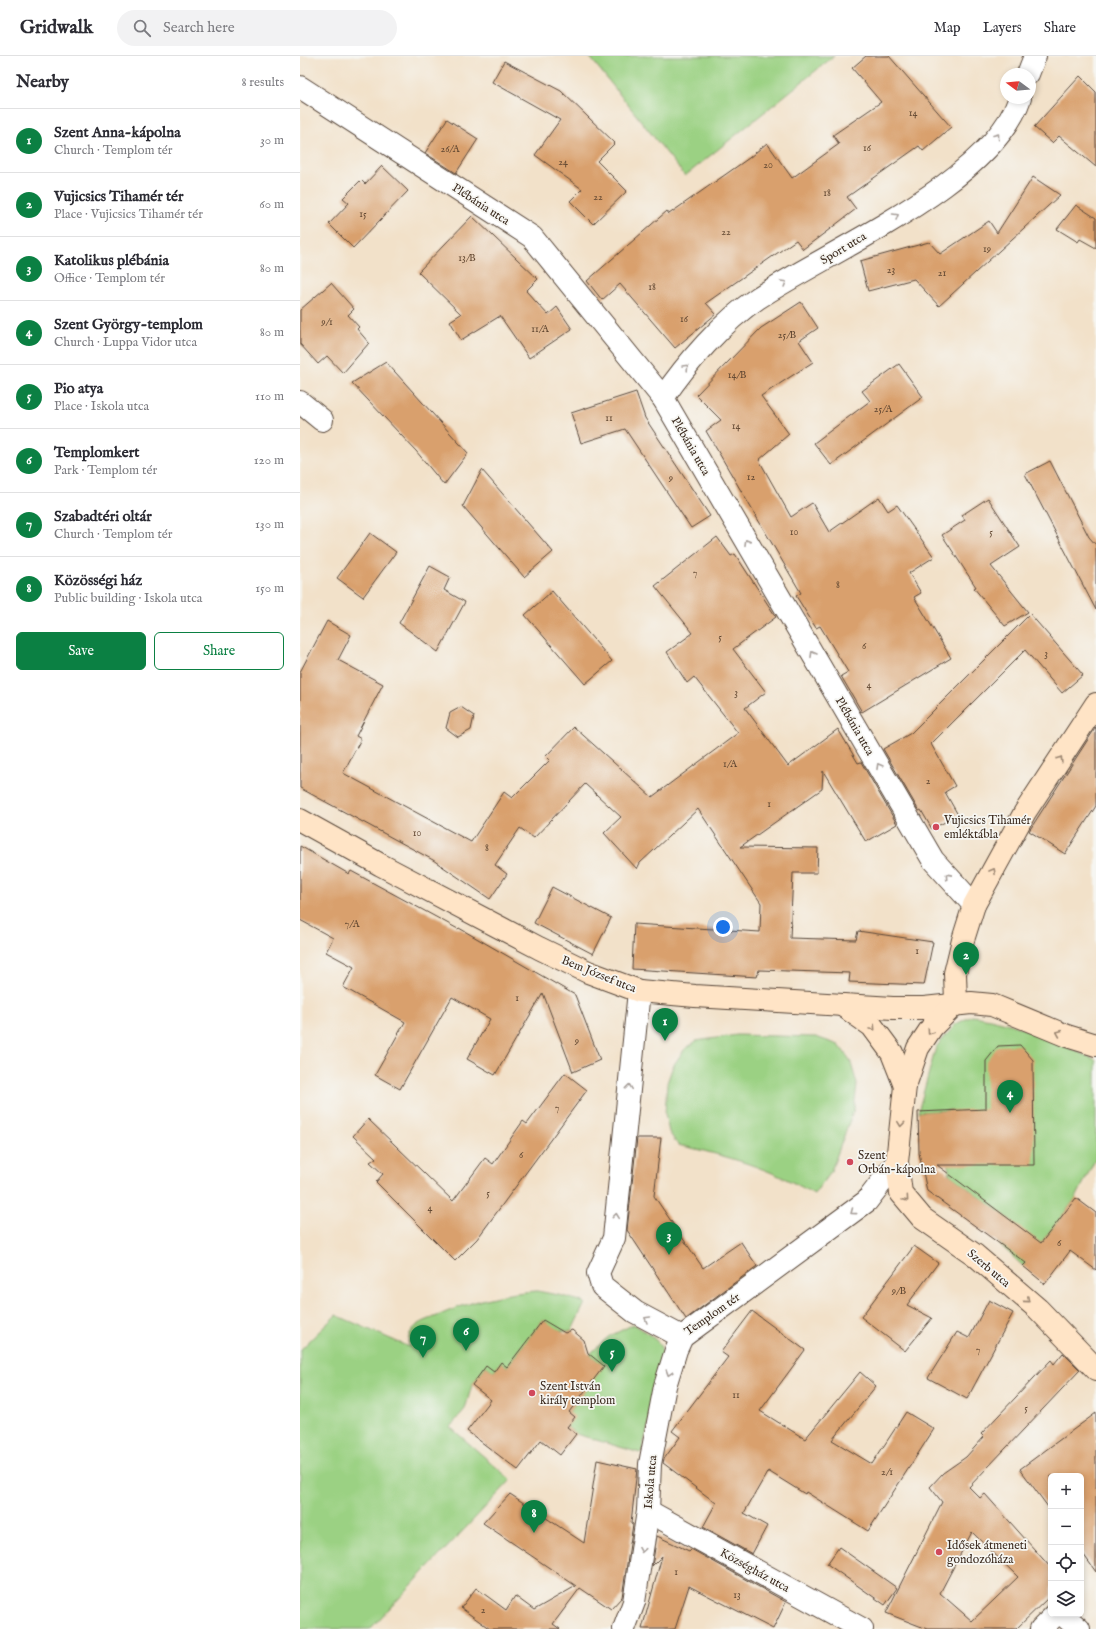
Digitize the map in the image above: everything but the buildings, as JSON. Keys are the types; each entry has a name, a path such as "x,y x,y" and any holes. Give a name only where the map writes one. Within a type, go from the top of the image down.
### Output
{"street":[{"path":"1030,68 1035,56"},
{"name":"Plébánia utca","path":"300,88 532,237 663,398 933,860 974,905"},
{"name":"Sport utca","path":"663,398 678,376 728,322 757,298 922,201 958,175 992,143 1015,113 1018,104"},
{"path":"300,402 322,420"},
{"path":"905,1086 918,1048 932,1027 956,1003 955,973 962,940 974,905 1025,812 1096,704"},
{"name":"Bem József utca","path":"300,820 381,865 539,948 588,972 639,990 695,996 842,1005 924,1008 956,1003 992,1005 1067,1036 1096,1045"},
{"name":"Templom tér","path":"639,990 614,1238 598,1273 602,1286 635,1312 682,1337 867,1201 897,1162"},
{"path":"842,1005 872,1026 892,1053 905,1086"},
{"name":"Szerb utca","path":"905,1086 897,1162 900,1193 922,1218 975,1255 1038,1310 1096,1369"},
{"name":"Iskola utca","path":"624,1629 634,1602 648,1511 650,1464 665,1386 676,1350 682,1337"},
{"name":"Községház utca","path":"648,1511 862,1629"},
{"path":"1041,1629 1053,1617"},
{"path":"1065,1617 1079,1629"}],"green space":[{"path":"589,56 834,56 685,176"},
{"path":"972,1016 1020,1028 1096,1060 1096,1158 1076,1198 1023,1266 996,1241 1012,1221 950,1175 945,1153 954,1152 952,1110 918,1112 936,1047 956,1024"},
{"path":"737,1035 816,1037 839,1045 850,1060 857,1084 854,1109 831,1171 814,1194 765,1170 731,1158 678,1145 669,1132 665,1114 667,1083 673,1066 684,1050 696,1041"},
{"path":"537,1291 563,1296 585,1303 572,1330 560,1330 543,1320 507,1367 501,1362 494,1372 486,1366 472,1385 465,1409 450,1427 511,1480 370,1629 300,1629 300,1350 336,1315 409,1347 408,1340 411,1332 416,1326 426,1320 461,1306 486,1299"},
{"path":"634,1324 658,1342 662,1353 656,1396 642,1451 640,1453 576,1434 567,1427 569,1412 603,1366 590,1354 608,1337"}],"place":[{"name":"Vujicsics Tihamér emléktábla","path":"936,827"},
{"name":"Vujicsics Tihamér tér","path":"966,975"},
{"name":"Szent Anna-kápolna","path":"665,1041"},
{"name":"Szent György-templom","path":"1010,1113"},
{"name":"Szent Orbán-kápolna","path":"850,1162"},
{"name":"Katolikus plébánia","path":"669,1255"},
{"name":"Templomkert","path":"466,1351"},
{"name":"Szabadtéri oltár","path":"423,1358"},
{"name":"Pio atya","path":"612,1372"},
{"name":"Szent István király templom","path":"532,1393"},
{"name":"Közösségi ház","path":"534,1533"},
{"name":"Idősek átmeneti gondozóháza","path":"939,1552"}]}
